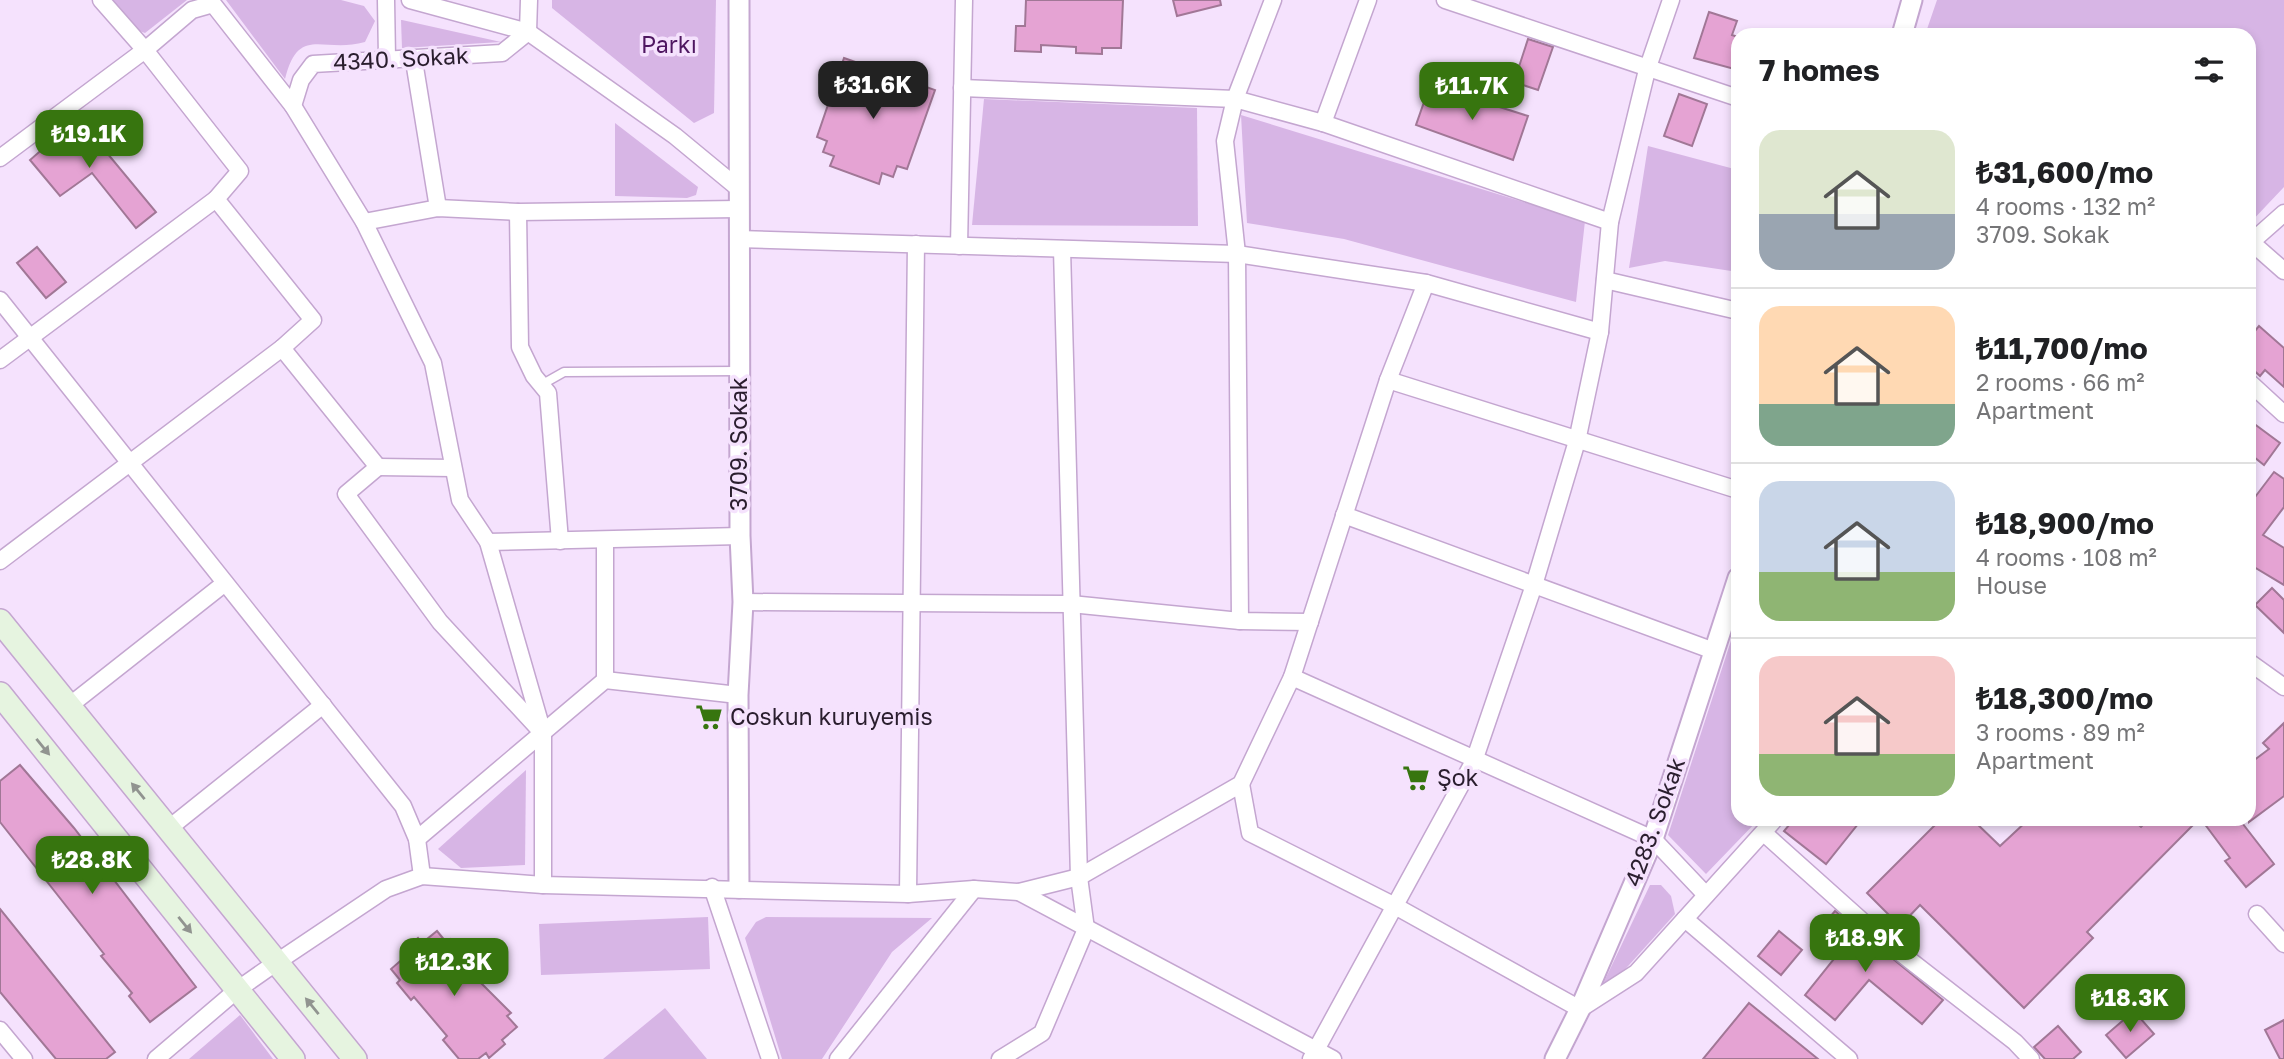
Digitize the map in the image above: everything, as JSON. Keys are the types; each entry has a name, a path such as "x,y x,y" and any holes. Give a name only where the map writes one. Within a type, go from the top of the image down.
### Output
{"main road":[{"path":"0,621 355,1059"},
{"path":"0,694 293,1059"}],"street":[{"path":"0,360 215,199 240,171 145,50 101,0"},
{"path":"386,0 387,58"},
{"path":"410,0 528,32 675,136 738,188"},
{"path":"528,32 529,0"},
{"name":"3709. Sokak","path":"739,0 738,239 743,602 738,695 739,888"},
{"path":"959,246 964,0"},
{"path":"1240,621 1237,254 1225,141 1235,99 1273,0"},
{"path":"1323,123 1368,0"},
{"path":"1445,0 1731,97"},
{"path":"1314,1055 1474,761 1534,585 1577,441 1600,332 1610,222 1647,70 1671,0"},
{"path":"1904,28 1912,0"},
{"path":"0,158 145,50 192,10 214,2 293,106 364,222 433,363 460,500 488,542 543,733 543,885"},
{"name":"4340. Sokak","path":"293,106 301,80 313,64 387,58 414,61 502,53 528,32"},
{"path":"414,61 438,208"},
{"path":"962,88 1235,99 1323,123 1610,222"},
{"path":"0,561 282,348 313,320 215,199"},
{"path":"364,222 438,208 518,212 738,209"},
{"path":"518,212 520,347 548,393 560,541"},
{"path":"2256,238 2284,213"},
{"path":"738,239 1237,254 1426,283 1600,332"},
{"path":"908,894 916,244"},
{"path":"2256,248 2284,271"},
{"path":"1000,1059 1042,1033 1086,929 1079,877 1062,249"},
{"path":"1605,280 1731,309"},
{"path":"156,1059 237,990 277,962 386,889 422,876 543,885 712,887 908,894 974,889 1019,892 1079,877 1241,785 1292,677 1388,380 1426,283"},
{"path":"0,300 403,806 417,839 422,876"},
{"path":"282,348 378,467"},
{"path":"1388,380 1731,488"},
{"path":"2256,388 2284,414"},
{"path":"453,468 378,467 346,494 440,622 543,733"},
{"path":"1345,516 1714,651"},
{"path":"488,542 740,536"},
{"path":"604,680 605,540"},
{"path":"69,706 225,583"},
{"name":"4283. Sokak","path":"1555,1059 1580,1009 1653,839 1731,600"},
{"path":"743,602 1071,604 1240,621 1310,622"},
{"path":"2256,667 2284,687"},
{"path":"1292,677 1474,761 1653,839 1706,895"},
{"path":"417,839 604,680 738,695"},
{"path":"168,828 323,705"},
{"path":"1241,785 1250,832 1395,906 1580,1009 1636,973 1770,826"},
{"path":"1765,834 1880,937 2015,1042 2031,1059"},
{"path":"712,887 770,1059"},
{"path":"838,1059 974,889"},
{"path":"1019,892 1314,1055 1333,1059"},
{"path":"2257,914 2284,944"},
{"path":"1685,919 1849,1059"},
{"path":"0,1030 24,1059"}],"lane":[{"path":"541,385 564,372 739,371"}],"green space":[{"path":"111,0 187,0 145,33 134,29"},
{"path":"226,0 341,0 364,6 375,21 365,42 305,46 297,52 285,79"},
{"name":"Parkı","path":"552,0 716,0 714,113 694,123 552,8"},
{"path":"1937,0 2284,0 2284,187 2256,217 2256,28 1927,28"},
{"path":"402,20 501,42 402,48"},
{"path":"984,99 1197,108 1198,226 972,225"},
{"path":"1241,115 1585,221 1576,302 1344,239 1247,223"},
{"path":"615,123 698,187 696,195 687,198 615,196"},
{"path":"1648,146 1731,168 1731,271 1665,261 1629,268"},
{"path":"1731,641 1731,826 1752,826 1706,874 1668,835"},
{"path":"526,770 525,865 461,868 438,849"},
{"path":"1650,885 1661,885 1671,896 1675,914 1620,975 1602,986"},
{"path":"708,917 710,969 541,975 539,924"},
{"path":"766,917 932,918 892,952 822,1059 782,1059 745,938 756,922"},
{"path":"665,1008 707,1059 603,1059"},
{"path":"240,1015 273,1059 189,1059"}],"building":[{"path":"1026,0 1123,0 1121,48 1102,48 1102,54 1076,53 1076,47 1041,45 1041,52 1015,51 1016,26 1025,26"},
{"path":"1173,0 1220,0 1221,5 1177,16"},
{"path":"1709,12 1737,21 1734,28 1731,28 1731,68 1694,58"},
{"path":"1528,39 1553,47 1538,90 1514,82"},
{"path":"844,58 935,90 907,169 897,166 893,177 882,173 879,184 830,166 834,156 823,152 827,141 817,137"},
{"path":"1430,85 1528,116 1513,160 1416,125"},
{"path":"1679,94 1707,104 1692,146 1664,136"},
{"path":"78,118 156,212 136,228 92,173 60,196 30,160"},
{"path":"37,247 66,282 46,298 17,263"},
{"path":"2259,326 2284,348 2284,387 2265,370 2260,376 2256,372 2256,330"},
{"path":"2256,425 2280,443 2264,465 2256,459"},
{"path":"2274,472 2284,479 2284,507 2263,535 2284,548 2284,585 2256,568 2256,496"},
{"path":"2272,588 2284,600 2284,633 2256,606"},
{"path":"2284,723 2284,796 2256,817 2256,759 2269,749 2263,743"},
{"path":"20,765 74,828 196,987 150,1022 129,996 132,993 101,956 104,954 0,822 0,781"},
{"path":"1788,826 1856,826 1826,864 1784,831"},
{"path":"1934,826 1979,826 2000,846 2021,826 2192,826 2087,932 2093,938 2024,1008 1920,905 1900,926 1867,893"},
{"path":"2206,826 2244,826 2274,864 2246,887 2225,861 2230,858"},
{"path":"0,909 115,1052 106,1059 56,1059 0,992"},
{"path":"1835,911 1943,1000 1922,1024 1869,980 1835,1020 1805,995 1838,954 1815,935"},
{"path":"437,931 446,942 450,939 464,956 461,959 479,981 511,1013 507,1016 517,1027 502,1040 505,1044 489,1058 486,1053 478,1059 459,1059 443,1040 447,1036 414,997 411,1000 397,983 400,980 391,969 406,956 402,952 418,938 422,943"},
{"path":"1779,931 1802,950 1781,975 1758,956"},
{"path":"1749,1003 1818,1059 1703,1059"},
{"path":"2134,1011 2154,1034 2126,1058 2106,1035"},
{"path":"2284,1020 2284,1059 2280,1059 2265,1030"},
{"path":"2058,1026 2081,1052 2073,1059 2045,1059 2034,1047"}],"place":[{"name":"Coskun kuruyemis","path":"709,717"},
{"name":"Şok","path":"1416,778"}]}
